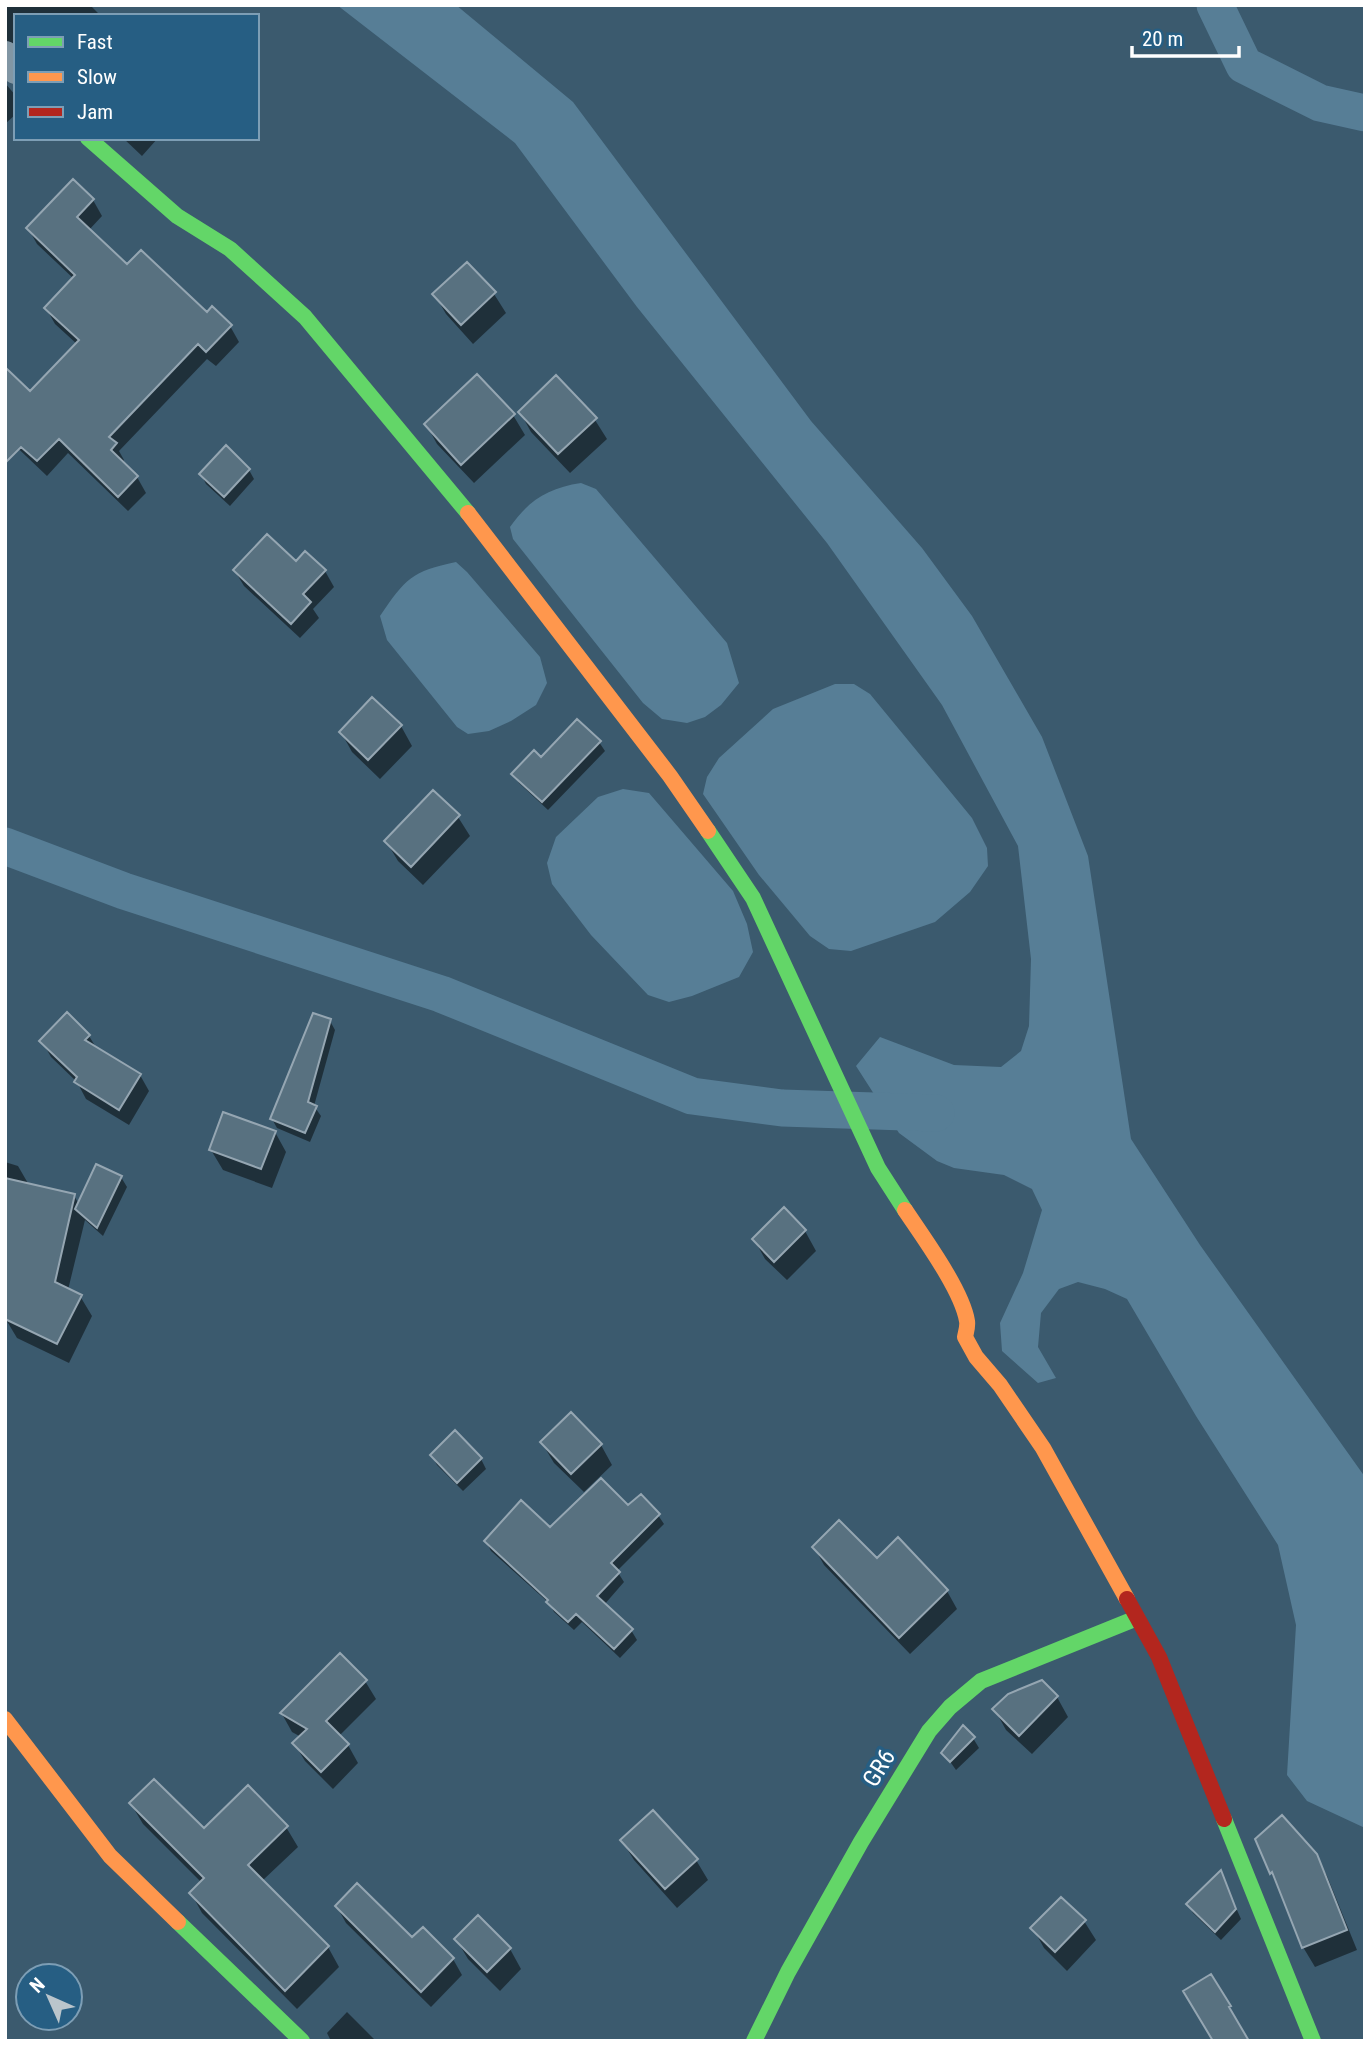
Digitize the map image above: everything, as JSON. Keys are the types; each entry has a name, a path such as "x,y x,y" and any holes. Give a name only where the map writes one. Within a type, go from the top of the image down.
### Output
{"street":[{"path":"90,140 177,216 230,249 305,317 485,534 670,776 753,898 878,1167 948,1277 968,1324 965,1337 976,1357 1000,1385 1043,1448 1159,1657 1313,2041"},
{"name":"GR6","path":"754,2041 788,1972 848,1864 922,1742 950,1707 981,1681 1137,1618"},
{"path":"5,1719 110,1856 302,2041"}],"water":[{"path":"337,5 456,5 573,102 811,421 922,548 972,616 1042,737 1088,856 1131,1139 1200,1245 1365,1477 1365,1828 1307,1801 1287,1775 1296,1625 1278,1545 1196,1416 1127,1299 1105,1289 1078,1282 1059,1289 1041,1313 1038,1347 1056,1378 1038,1383 1002,1351 1000,1323 1023,1273 1042,1210 1032,1189 1004,1175 954,1168 937,1161 899,1133 856,1066 880,1037 954,1065 1001,1067 1021,1051 1029,1026 1031,959 1018,846 942,705 827,543 637,307 515,143"},
{"path":"581,483 596,489 727,643 739,683 721,705 705,717 687,723 662,719 643,703 513,539 510,527 524,509 549,492"},
{"path":"456,562 540,657 547,683 536,705 489,731 468,734 457,727 387,640 380,616 403,585 419,573"},
{"path":"835,684 854,684 870,694 972,818 987,848 988,866 970,892 935,922 851,951 829,949 810,936 759,875 703,794 707,777 719,758 773,709"},
{"path":"623,789 649,793 733,891 747,924 753,952 739,977 669,1002 648,995 591,935 552,884 547,863 556,837 598,797"}],"building":[{"path":"73,179 94,199 77,217 127,264 141,250 207,312 212,306 232,325 206,352 198,344 109,437 117,443 111,450 138,476 118,497 59,439 37,461 21,447 5,463 5,367 30,391 79,340 44,308 75,275 26,228"},
{"path":"467,262 496,292 461,325 432,294"},
{"path":"477,374 515,414 461,465 424,424"},
{"path":"556,375 597,418 558,454 518,412"},
{"path":"226,445 250,469 224,497 199,474"},
{"path":"267,534 296,561 305,551 326,570 303,594 311,602 291,624 233,570"},
{"path":"372,697 402,725 368,760 339,732"},
{"path":"577,719 601,741 542,802 511,774 534,750 541,757"},
{"path":"433,790 460,815 411,867 384,841"},
{"path":"67,1012 90,1035 85,1040 141,1074 119,1110 74,1082 77,1077 39,1041"},
{"path":"313,1013 331,1019 308,1102 317,1106 305,1133 270,1119"},
{"path":"223,1112 276,1131 261,1169 209,1150"},
{"path":"96,1164 122,1176 97,1228 75,1209"},
{"path":"5,1178 75,1194 55,1282 82,1295 57,1344 5,1319"},
{"path":"784,1207 806,1230 774,1262 752,1239"},
{"path":"571,1412 602,1444 571,1474 540,1442"},
{"path":"455,1430 482,1458 457,1483 430,1455"},
{"path":"601,1478 628,1505 641,1494 660,1514 611,1563 620,1572 597,1596 633,1629 614,1649 576,1614 568,1622 484,1541 521,1500 550,1527"},
{"path":"839,1520 877,1558 898,1537 948,1590 899,1638 812,1547"},
{"path":"340,1653 367,1680 326,1721 349,1744 321,1772 292,1743 307,1729 280,1713"},
{"path":"1042,1680 1058,1696 1019,1736 992,1709 1008,1694"},
{"path":"963,1725 975,1737 950,1762 941,1753"},
{"path":"154,1779 204,1828 248,1785 288,1826 248,1865 329,1946 285,1991 189,1893 204,1878 129,1803"},
{"path":"653,1810 698,1859 665,1889 620,1840"},
{"path":"1282,1815 1317,1854 1347,1930 1302,1948 1272,1872 1270,1874 1255,1839"},
{"path":"1221,1870 1236,1909 1215,1932 1186,1904"},
{"path":"357,1883 412,1937 423,1927 454,1958 421,1992 335,1906"},
{"path":"1061,1897 1086,1920 1055,1952 1030,1928"},
{"path":"478,1915 511,1948 487,1972 454,1939"},
{"path":"1211,1974 1249,2041 1213,2041 1183,1991"}],"waterway":[{"path":"1215,5 1244,65 1320,103 1365,113"},
{"path":"5,846 124,891 441,994 692,1096 782,1108 936,1113"}],"traffic: fast":[{"path":"90,140 177,216 230,249 305,317 468,513"},
{"path":"708,831 753,898 878,1168 905,1210"},
{"path":"754,2041 788,1972 861,1842 929,1731 950,1707 981,1681 1137,1618"},
{"path":"1224,1819 1313,2041"},
{"path":"178,1922 302,2041"}],"traffic: slow":[{"path":"468,513 670,776 708,831"},
{"path":"905,1210 958,1294 967,1321 965,1337 976,1357 1000,1385 1043,1448 1127,1599"},
{"path":"5,1719 110,1856 178,1922"}],"traffic: jam":[{"path":"1127,1599 1159,1657 1224,1819"}]}
